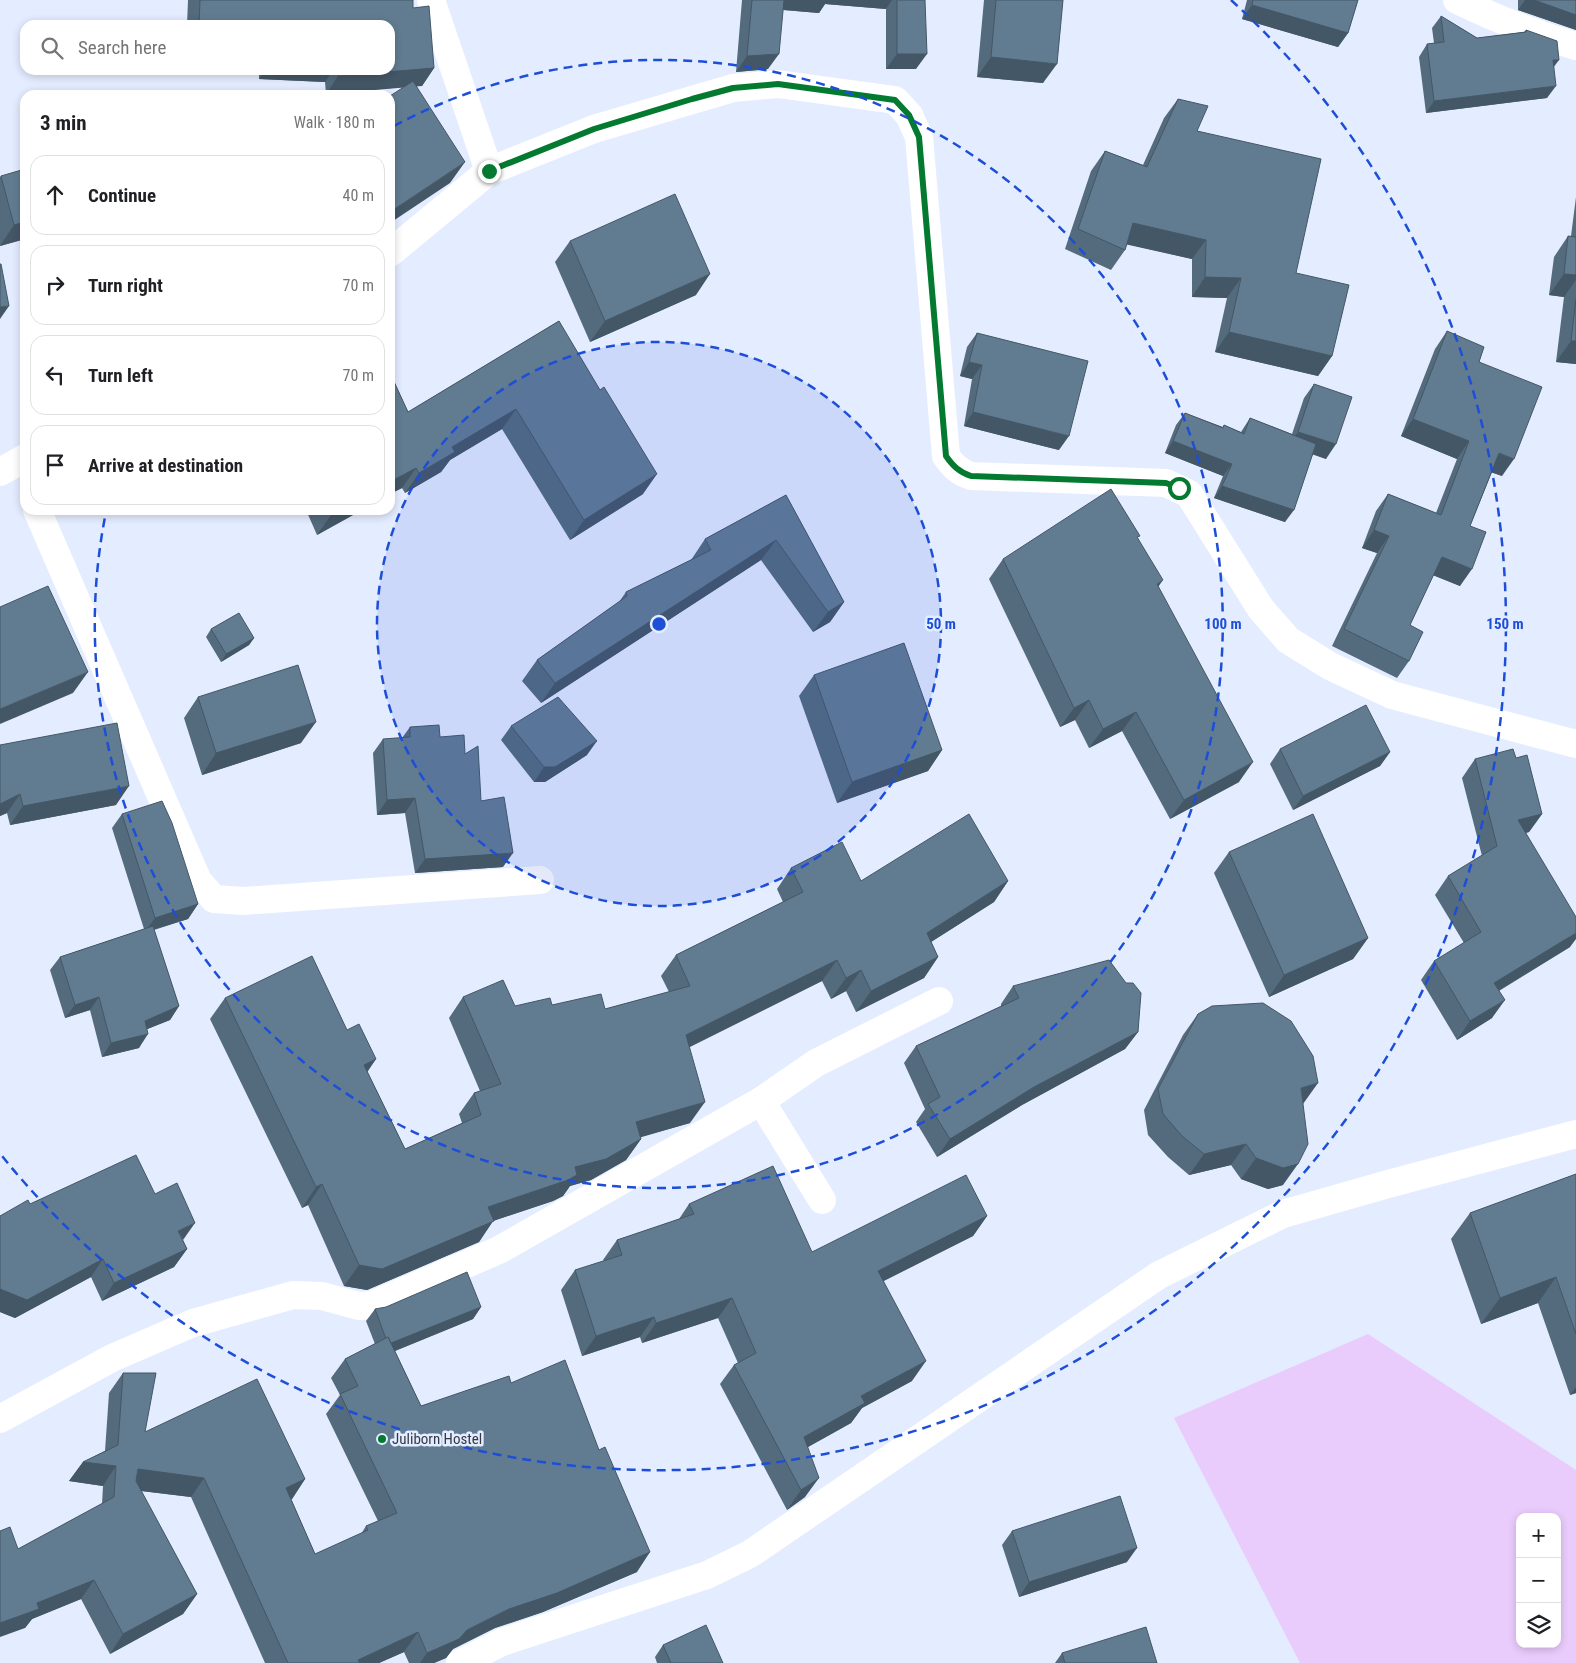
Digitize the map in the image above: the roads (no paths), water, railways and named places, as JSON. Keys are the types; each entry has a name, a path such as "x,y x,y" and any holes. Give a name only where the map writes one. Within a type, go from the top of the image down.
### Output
{"street":[{"path":"431,0 489,171"},
{"path":"1457,0 1492,17 1543,37 1576,46"},
{"path":"395,250 489,171 594,129 733,88 778,84 895,100 909,115 919,137 946,456 952,465 960,472 971,476 1166,483 1179,488 1189,494 1261,610 1288,640 1330,666 1392,695 1576,744"},
{"path":"39,515 198,881 214,898 243,901 540,880"},
{"path":"0,1418 112,1358 193,1323 293,1295 322,1296 359,1306 371,1304 499,1250 761,1101 816,1064 939,1001"},
{"path":"761,1101 822,1200"},
{"path":"460,1663 502,1642 707,1575 750,1554 1159,1275 1283,1214 1576,1134"}],"place":[{"name":"Juliborn Hostel","path":"382,1439"}]}
